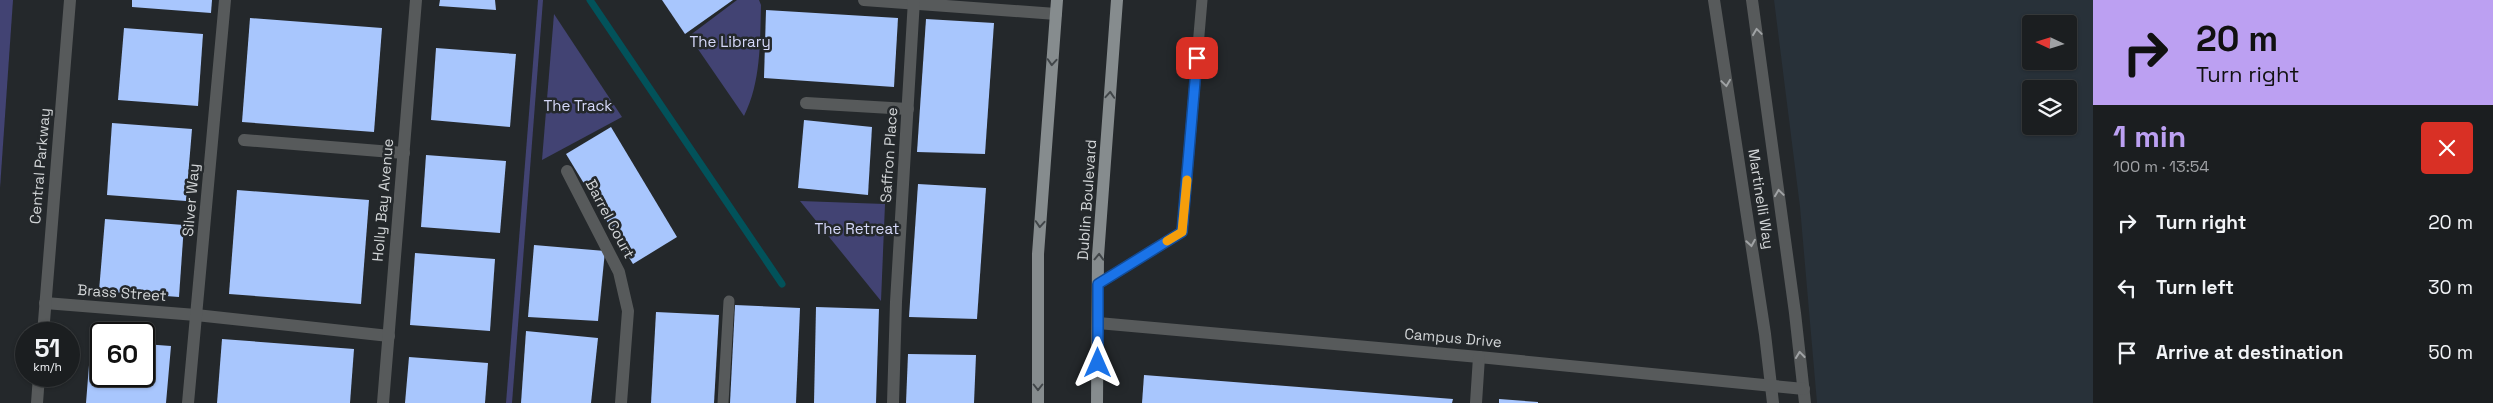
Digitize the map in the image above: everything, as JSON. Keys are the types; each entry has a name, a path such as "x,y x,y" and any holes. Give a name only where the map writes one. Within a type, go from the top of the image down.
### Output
{"main road":[{"path":"1038,403 1038,254 1057,0"},
{"name":"Dublin Boulevard","path":"1097,403 1098,256 1117,0"}],"street":[{"name":"Central Parkway","path":"44,322 70,0"},
{"name":"Silver Way","path":"188,403 225,0"},
{"name":"Holly Bay Avenue","path":"383,403 416,0"},
{"path":"864,0 914,2 1056,14"},
{"name":"Martinelli Way","path":"1714,0 1773,403"},
{"name":"Martinelli Way","path":"1752,0 1796,312 1806,403"},
{"name":"Saffron Place","path":"893,403 896,302 914,2"},
{"path":"806,103 908,109"},
{"path":"244,140 404,153"},
{"name":"Barrel Court","path":"567,171 620,272 628,311 621,403"},
{"name":"Brass Street","path":"45,303 196,315 388,336"},
{"name":"Campus Drive","path":"1098,323 1479,357 1804,389"},
{"path":"1476,403 1479,357"},
{"path":"37,403 38,387"}],"lane":[{"path":"1098,284 1182,232 1202,0"},
{"path":"723,403 729,301"}],"shaded area":[{"path":"1774,0 2093,0 2093,403 1817,403 1800,207"}],"green space":[{"path":"0,0 13,0 0,188"},
{"path":"538,0 543,0 512,403 506,403"},
{"name":"The Library","path":"737,0 759,0 761,5 757,76 750,103 744,116 689,36"},
{"name":"The Track","path":"554,14 622,117 542,160"},
{"name":"The Retreat","path":"800,201 885,204 881,301"}],"building":[{"path":"132,0 212,0 211,13 132,7"},
{"path":"440,0 495,0 496,10 439,6"},
{"path":"662,0 733,0 685,34"},
{"path":"766,10 898,18 894,87 764,78"},
{"path":"250,18 382,28 374,132 242,122"},
{"path":"926,19 994,23 985,154 917,152"},
{"path":"124,28 203,34 198,106 118,100"},
{"path":"436,48 516,54 510,127 431,120"},
{"path":"804,120 872,127 868,195 798,188"},
{"path":"112,123 192,129 186,201 107,195"},
{"path":"611,127 677,237 633,264 566,154"},
{"path":"426,155 506,161 500,233 421,227"},
{"path":"918,184 986,188 977,319 909,317"},
{"path":"237,190 369,200 361,304 229,294"},
{"path":"105,219 184,225 179,297 99,291"},
{"path":"534,245 605,251 598,321 528,317"},
{"path":"415,253 495,259 490,331 410,325"},
{"path":"735,305 800,308 796,403 730,403"},
{"path":"816,307 879,309 876,403 814,403"},
{"path":"656,312 719,315 714,403 651,403"},
{"path":"526,331 598,338 591,403 521,403"},
{"path":"222,339 354,349 350,403 217,403"},
{"path":"155,345 171,346 166,403 86,403 90,353 90,387 155,387"},
{"path":"908,354 976,355 974,403 906,403"},
{"path":"409,357 488,363 485,403 405,403"},
{"path":"1144,375 1453,399 1452,403 1142,403"},
{"path":"1499,399 1538,402 1538,403 1499,403"}],"waterway":[{"path":"590,0 782,284"}],"slow traffic":[{"path":"1167,241 1182,232 1187,180"}],"route":[{"path":"1098,363 1098,284 1182,232 1197,58"}]}
